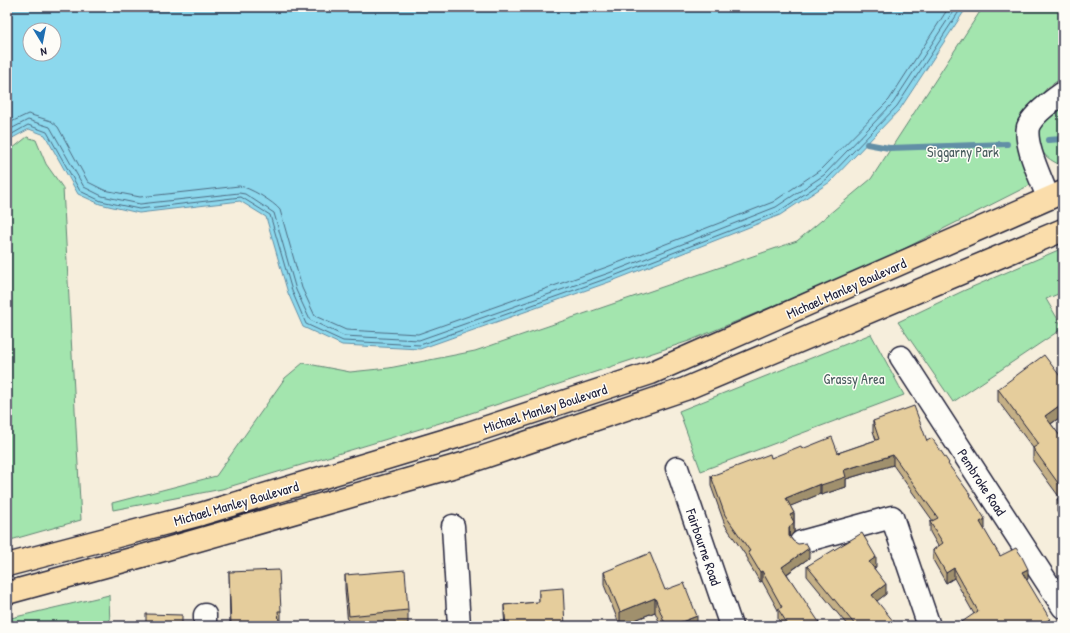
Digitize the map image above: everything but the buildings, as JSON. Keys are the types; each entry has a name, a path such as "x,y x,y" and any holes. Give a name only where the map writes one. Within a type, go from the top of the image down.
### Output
{"highway":[{"name":"Michael Manley Boulevard","path":"7,565 201,514 466,434 651,373 1056,195"},
{"name":"Michael Manley Boulevard","path":"7,593 146,555 466,463 685,389 1063,230"}],"street":[{"path":"1056,195 1027,141 1028,126 1044,107 1063,92"},
{"name":"Pembroke Road","path":"901,357 1063,607"},
{"name":"Fairbourne Road","path":"677,468 731,626"},
{"path":"801,542 892,517 929,626"},
{"path":"453,526 459,626"}],"green space":[{"name":"Siggarny Park","path":"983,7 1063,7 1063,77 1047,88 1019,123 1032,184 872,265 689,341 453,419 222,489 113,510 112,503 216,476 285,378 303,363 350,372 389,368 475,351 797,241 871,179"},
{"path":"1063,99 1063,166 1050,159 1042,151 1038,140 1037,126"},
{"path":"27,137 36,140 46,164 63,188 81,520 7,541 7,153"},
{"path":"1063,248 1063,292 1046,299 1063,328 953,402 898,322 963,291"},
{"name":"Grassy Area","path":"871,334 904,395 701,471 679,411"},
{"path":"109,595 110,626 7,626 7,619"}],"water":[{"path":"7,7 967,7 900,109 830,182 780,215 612,281 420,349 342,345 303,327 288,293 266,217 240,201 139,213 100,204 78,194 45,135 29,129 7,141"}],"waterway":[{"path":"1048,140 1063,139"},
{"path":"867,144 889,148 1007,144"}]}
